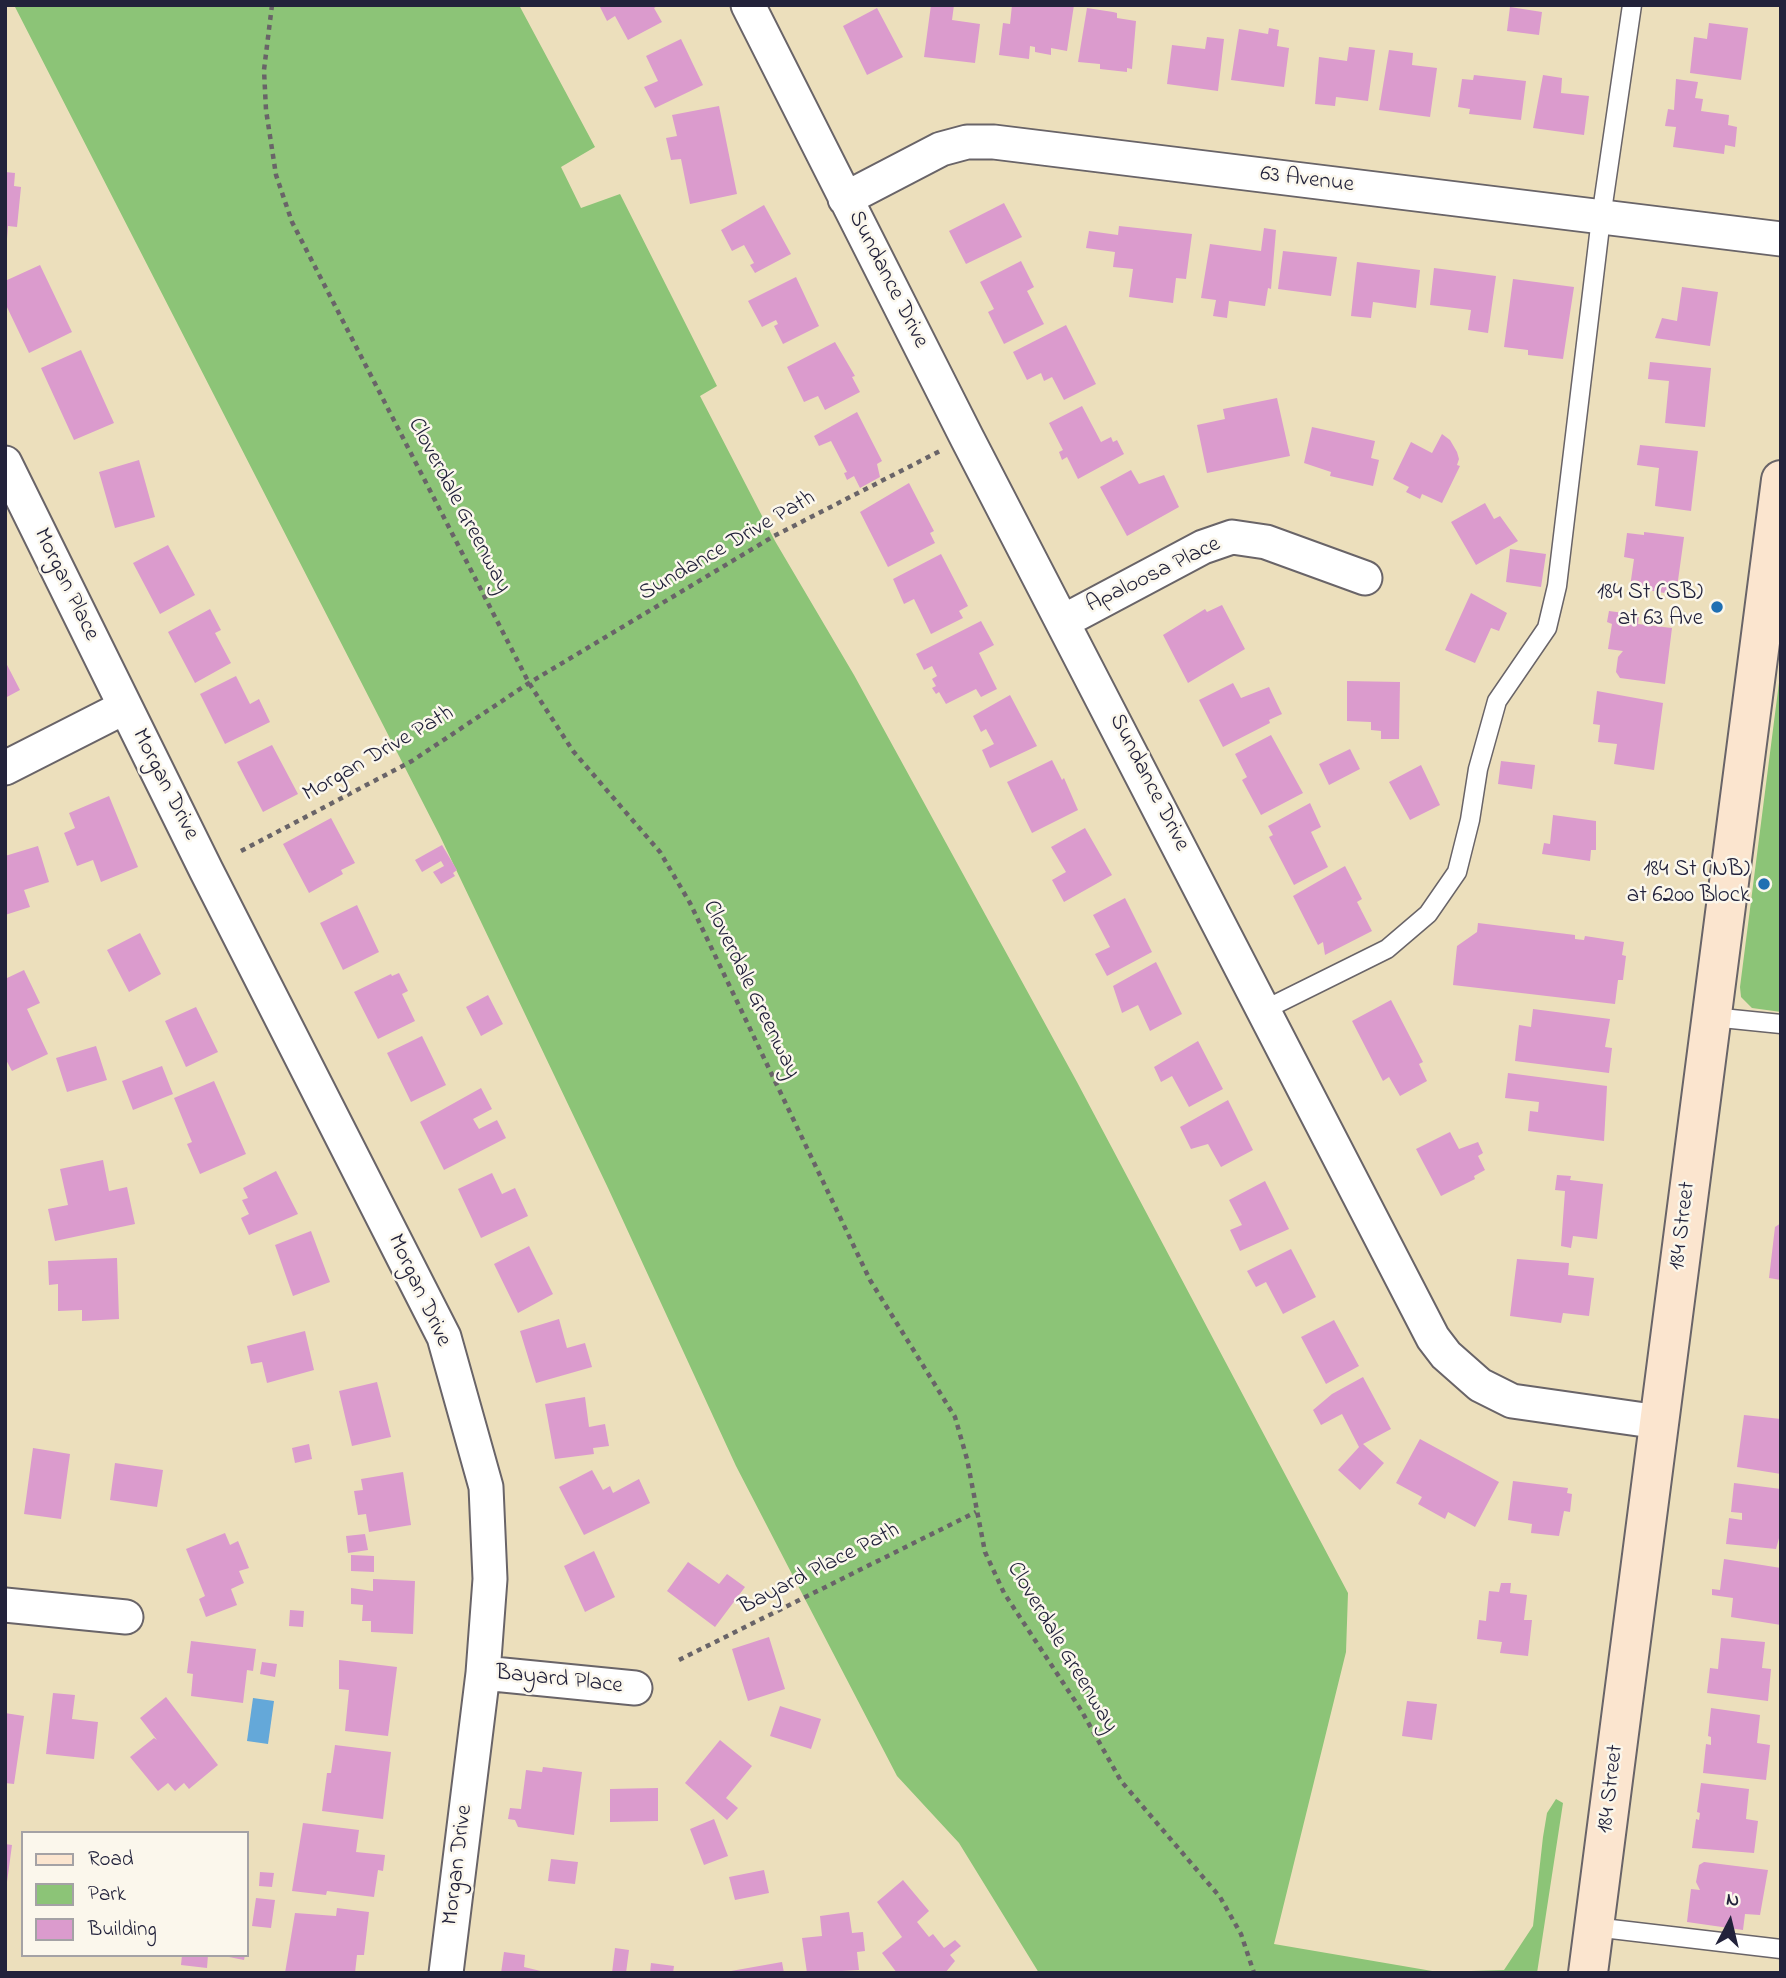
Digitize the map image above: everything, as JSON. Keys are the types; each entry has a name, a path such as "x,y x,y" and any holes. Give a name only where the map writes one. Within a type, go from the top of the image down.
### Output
{"main road":[{"name":"184 Street","path":"1588,1973 1781,480"}],"street":[{"name":"Sundance Drive","path":"748,5 845,199 1433,1338 1446,1355 1479,1385 1512,1401 1659,1422"},
{"name":"63 Avenue","path":"845,199 941,149 967,142 994,142 1781,239"},
{"name":"Morgan Place","path":"5,463 125,707"},
{"name":"Apaloosa Place","path":"1065,621 1203,547 1232,537 1266,542 1366,578"},
{"path":"5,768 125,707"},
{"name":"Morgan Drive","path":"125,707 444,1337 486,1487 489,1579 483,1673 446,1973"},
{"path":"5,1605 126,1617"},
{"name":"Bayard Place","path":"483,1673 635,1688"}],"lane":[{"path":"1264,1010 1387,949 1427,914 1457,872 1470,820 1478,769 1497,701 1547,628 1557,586 1601,218 1632,5"},
{"path":"1712,1017 1781,1024"},
{"path":"1594,1927 1781,1949"}],"path":[{"name":"Cloverdale Greenway","path":"272,5 264,70 266,110 276,175 292,222 529,683 579,759 660,852 690,903 870,1280 955,1417 967,1458 985,1552 1004,1593 1081,1710 1121,1781 1220,1896 1241,1934 1254,1973"},
{"name":"Sundance Drive Path","path":"529,683 774,536 947,448"},
{"name":"Morgan Drive Path","path":"241,851 412,761 529,683"},
{"name":"Bayard Place Path","path":"679,1660 976,1512"}],"green space":[{"path":"14,5 519,5 595,147 561,167 581,208 620,194 717,386 700,396 775,541 854,675 1077,1082 1348,1593 1346,1652 1274,1944 1438,1972 1504,1970 1533,1926 1547,1813 1556,1799 1563,1803 1537,1973 1039,1973 959,1843 897,1776 736,1466 608,1188 440,836"},
{"path":"1781,667 1781,1012 1752,1008 1741,997 1740,987"}],"water":[{"path":"253,1698 274,1701 268,1744 247,1741"}],"building":[{"path":"599,5 659,5 654,8 662,22 628,40 615,16 607,21"},
{"path":"931,5 954,5 952,20 980,24 975,63 924,57"},
{"path":"1012,5 1074,5 1067,51 1051,48 1051,55 1035,52 1035,47 1030,46 1029,59 999,55 1003,23 1010,24"},
{"path":"1510,7 1542,12 1539,35 1507,31"},
{"path":"877,8 903,57 867,75 843,26"},
{"path":"1087,8 1117,13 1117,18 1136,21 1132,69 1127,68 1127,72 1100,69 1100,64 1078,62"},
{"path":"1709,23 1748,28 1741,80 1690,73 1694,37 1707,39"},
{"path":"1269,28 1279,30 1277,46 1289,48 1284,87 1231,80 1239,29 1268,34"},
{"path":"1207,37 1224,39 1218,91 1167,84 1172,45 1205,49"},
{"path":"681,39 703,85 655,108 644,87 658,81 646,56"},
{"path":"1349,47 1375,50 1368,101 1336,97 1335,106 1315,104 1319,57 1347,61"},
{"path":"1389,50 1413,53 1412,65 1437,68 1430,117 1379,110"},
{"path":"1474,75 1526,81 1521,120 1469,114 1470,109 1458,107 1462,79 1473,80"},
{"path":"1543,75 1562,78 1561,93 1589,96 1584,135 1533,128"},
{"path":"1676,79 1698,82 1695,98 1703,99 1701,111 1729,115 1728,125 1737,127 1735,147 1725,145 1724,154 1673,147 1676,127 1665,126 1668,109 1674,110"},
{"path":"719,106 737,194 690,204 681,159 671,160 666,138 677,136 672,115"},
{"path":"5,172 15,173 14,186 21,187 17,227 8,226 7,239"},
{"path":"1004,203 1022,237 966,264 949,231"},
{"path":"764,205 791,254 755,273 750,265 754,263 744,245 732,251 721,230"},
{"path":"1119,226 1192,234 1186,279 1176,278 1173,303 1129,297 1133,269 1113,267 1115,252 1086,248 1089,231 1118,235"},
{"path":"1264,228 1276,230 1271,289 1268,288 1265,306 1229,301 1227,318 1213,316 1216,300 1201,298 1210,244 1261,251"},
{"path":"1283,251 1337,257 1331,296 1278,289"},
{"path":"1021,261 1034,287 1027,291 1044,324 1004,344 988,312 994,309 980,282"},
{"path":"1357,262 1420,270 1416,308 1373,302 1371,318 1351,316"},
{"path":"40,265 72,332 29,353 5,303 5,281"},
{"path":"1434,268 1496,276 1488,333 1468,330 1471,310 1430,305"},
{"path":"796,277 819,326 783,344 774,326 778,324 776,320 762,327 748,301"},
{"path":"1513,279 1574,287 1563,359 1528,355 1528,350 1504,347"},
{"path":"1682,287 1718,292 1710,346 1655,338 1662,318 1677,321"},
{"path":"1066,325 1096,384 1064,400 1052,377 1044,381 1041,373 1027,380 1013,352"},
{"path":"835,342 855,376 852,377 860,392 825,410 818,396 804,402 787,367"},
{"path":"81,350 114,423 74,440 41,368"},
{"path":"1650,362 1711,368 1705,427 1665,423 1669,381 1648,379"},
{"path":"1277,398 1290,456 1207,473 1197,425 1225,419 1223,409"},
{"path":"1082,406 1101,442 1111,437 1113,442 1117,440 1124,454 1078,479 1067,457 1062,460 1059,452 1063,450 1049,423"},
{"path":"857,412 882,461 877,464 880,477 860,488 854,476 847,480 844,473 847,472 831,441 819,446 814,436"},
{"path":"1312,427 1375,441 1371,458 1379,460 1373,486 1330,476 1331,472 1304,463"},
{"path":"1442,434 1450,440 1457,452 1457,465 1460,466 1442,503 1422,494 1420,499 1406,492 1409,487 1393,479 1411,442 1432,453"},
{"path":"1640,445 1698,451 1691,511 1655,506 1659,468 1637,465"},
{"path":"139,460 155,517 115,528 99,472"},
{"path":"1131,470 1139,484 1164,475 1179,507 1127,536 1100,487"},
{"path":"909,483 934,531 930,533 935,543 888,567 860,512"},
{"path":"1485,503 1494,519 1500,516 1518,541 1476,565 1451,522"},
{"path":"1644,532 1684,537 1676,595 1630,587 1634,559 1624,557 1627,533 1644,535"},
{"path":"168,545 195,595 160,614 133,563"},
{"path":"1510,549 1546,554 1541,587 1506,582"},
{"path":"941,554 968,606 959,611 963,618 931,634 914,599 904,604 893,579"},
{"path":"1471,593 1507,613 1499,631 1491,628 1475,663 1445,650"},
{"path":"1222,605 1245,649 1188,683 1163,635 1205,609 1207,612"},
{"path":"210,609 221,630 215,633 231,663 195,683 168,632"},
{"path":"1609,611 1639,615 1638,624 1672,628 1665,684 1620,678 1616,672 1618,657 1623,651 1608,649 1612,624 1607,622"},
{"path":"981,621 994,645 979,653 997,689 981,697 976,689 946,704 939,692 936,694 932,688 936,686 932,679 937,676 932,666 924,670 916,654"},
{"path":"5,661 20,690 5,698"},
{"path":"236,676 250,704 259,699 270,722 225,744 200,694"},
{"path":"1347,681 1400,682 1399,739 1381,739 1381,731 1371,730 1371,722 1347,721"},
{"path":"1233,683 1241,698 1269,687 1282,714 1223,747 1199,700"},
{"path":"1597,691 1663,703 1654,770 1614,764 1617,744 1598,742 1600,725 1593,724"},
{"path":"1010,695 1037,746 990,768 982,750 994,744 986,729 981,732 973,716"},
{"path":"1271,735 1303,793 1261,815 1242,780 1247,777 1235,754"},
{"path":"272,745 298,794 263,812 237,762"},
{"path":"1350,749 1360,769 1329,785 1319,764"},
{"path":"1052,760 1062,780 1064,778 1078,810 1032,833 1007,782"},
{"path":"1501,761 1535,765 1532,789 1498,784"},
{"path":"1421,765 1440,805 1410,820 1389,782"},
{"path":"109,796 138,867 101,882 93,860 77,866 64,833 75,828 69,813"},
{"path":"1310,803 1321,827 1311,832 1328,867 1294,885 1269,837 1273,835 1268,826"},
{"path":"1553,815 1596,821 1596,850 1591,850 1590,861 1542,854 1544,843 1550,844"},
{"path":"331,818 355,863 341,870 343,874 309,893 283,844"},
{"path":"1085,828 1112,875 1064,902 1052,880 1066,872 1051,847"},
{"path":"442,845 457,870 453,873 455,876 441,884 433,872 444,866 441,861 422,872 415,860"},
{"path":"38,846 49,882 24,890 30,907 5,915 5,856"},
{"path":"1345,866 1362,899 1357,902 1372,931 1325,955 1323,942 1318,945 1293,896"},
{"path":"1125,898 1152,952 1107,976 1095,954 1110,947 1093,915"},
{"path":"357,905 379,952 343,970 320,923"},
{"path":"1478,923 1575,935 1575,939 1584,940 1585,936 1624,942 1622,955 1626,956 1623,980 1618,980 1615,1004 1453,985 1457,946 1477,932"},
{"path":"140,933 161,974 129,992 107,950"},
{"path":"1156,962 1182,1014 1150,1031 1138,1005 1122,1013 1113,986"},
{"path":"24,970 40,1003 27,1009 48,1054 12,1071 5,1058 5,979"},
{"path":"399,973 408,991 402,994 415,1021 378,1039 354,992 391,974 392,976"},
{"path":"488,995 503,1024 481,1036 466,1007"},
{"path":"1391,1000 1423,1062 1419,1064 1427,1081 1400,1096 1389,1077 1383,1081 1352,1021"},
{"path":"196,1007 218,1052 186,1067 165,1021"},
{"path":"1533,1009 1610,1019 1605,1047 1612,1048 1609,1073 1515,1061 1519,1025 1531,1027"},
{"path":"422,1036 446,1085 411,1102 387,1053"},
{"path":"1198,1041 1223,1089 1189,1107 1172,1076 1161,1082 1154,1067"},
{"path":"96,1046 107,1080 67,1092 56,1058"},
{"path":"162,1066 173,1094 133,1110 122,1081"},
{"path":"1508,1073 1607,1086 1604,1141 1528,1131 1530,1111 1538,1112 1539,1102 1505,1098"},
{"path":"214,1081 246,1154 200,1174 187,1144 192,1142 174,1098"},
{"path":"481,1088 492,1109 473,1119 479,1129 497,1120 506,1138 444,1170 420,1122"},
{"path":"1228,1100 1253,1150 1221,1167 1208,1144 1191,1149 1180,1127"},
{"path":"1450,1132 1459,1149 1478,1142 1483,1153 1478,1156 1485,1170 1474,1176 1475,1179 1441,1196 1416,1149"},
{"path":"103,1160 109,1191 127,1187 135,1224 55,1241 48,1209 68,1205 60,1169"},
{"path":"276,1171 298,1214 249,1235 241,1218 249,1214 242,1200 248,1198 243,1188"},
{"path":"492,1173 502,1194 515,1188 528,1216 481,1238 458,1189"},
{"path":"1557,1175 1571,1176 1570,1180 1603,1184 1597,1239 1573,1236 1571,1248 1561,1246 1565,1191 1555,1190"},
{"path":"1265,1181 1289,1229 1240,1251 1230,1230 1242,1225 1229,1200"},
{"path":"1781,1223 1781,1280 1769,1278 1775,1227"},
{"path":"311,1231 330,1282 293,1296 275,1245"},
{"path":"529,1246 553,1294 518,1313 494,1264"},
{"path":"1291,1249 1316,1297 1283,1314 1266,1282 1256,1287 1247,1271"},
{"path":"117,1258 119,1319 82,1321 82,1310 58,1311 58,1284 49,1285 48,1261"},
{"path":"1517,1259 1569,1263 1568,1275 1594,1278 1589,1316 1563,1313 1561,1323 1510,1316"},
{"path":"559,1319 567,1348 585,1343 592,1367 536,1383 520,1331"},
{"path":"1334,1320 1359,1366 1326,1384 1301,1337"},
{"path":"305,1331 314,1370 267,1383 262,1362 251,1364 247,1346"},
{"path":"1363,1377 1391,1429 1363,1444 1384,1463 1360,1490 1338,1470 1359,1447 1342,1414 1321,1425 1313,1410 1332,1394"},
{"path":"377,1382 391,1437 352,1446 339,1391"},
{"path":"585,1397 589,1427 605,1424 609,1446 593,1448 594,1454 555,1459 545,1404"},
{"path":"1744,1415 1781,1419 1781,1474 1737,1467"},
{"path":"1420,1439 1499,1482 1475,1527 1448,1512 1445,1519 1418,1504 1422,1497 1396,1483"},
{"path":"309,1444 312,1459 295,1463 292,1448"},
{"path":"33,1448 70,1454 61,1519 24,1514"},
{"path":"115,1463 163,1470 157,1507 110,1500"},
{"path":"592,1470 603,1490 610,1486 613,1493 639,1479 650,1503 584,1535 559,1487"},
{"path":"403,1472 411,1525 369,1532 366,1514 358,1515 354,1491 363,1490 361,1479"},
{"path":"1513,1481 1568,1488 1567,1493 1572,1494 1570,1512 1564,1511 1559,1536 1531,1533 1532,1524 1508,1520"},
{"path":"1734,1483 1781,1489 1781,1531 1776,1549 1726,1544 1729,1518 1742,1520 1742,1513 1731,1512"},
{"path":"225,1533 230,1545 238,1541 249,1568 239,1571 244,1583 231,1589 237,1605 206,1617 199,1599 205,1596 186,1549"},
{"path":"365,1534 368,1550 348,1553 346,1536"},
{"path":"594,1551 615,1597 585,1612 564,1566"},
{"path":"351,1555 374,1556 374,1572 351,1571"},
{"path":"1724,1559 1781,1568 1781,1625 1731,1617 1733,1598 1712,1595 1712,1589 1720,1590"},
{"path":"688,1562 719,1584 727,1574 745,1587 715,1627 667,1591"},
{"path":"373,1579 415,1581 413,1634 371,1632 371,1621 362,1621 363,1605 351,1604 351,1588 373,1591"},
{"path":"1501,1583 1511,1583 1510,1593 1527,1595 1524,1620 1532,1620 1528,1656 1500,1653 1502,1642 1477,1639 1479,1620 1486,1621 1489,1591 1499,1592"},
{"path":"290,1610 304,1611 303,1627 289,1626"},
{"path":"769,1637 785,1689 748,1701 732,1649"},
{"path":"1721,1638 1765,1642 1762,1668 1771,1669 1768,1701 1707,1693 1710,1668 1718,1669"},
{"path":"191,1641 256,1649 253,1671 247,1670 243,1703 191,1696 193,1674 187,1673"},
{"path":"339,1660 397,1667 388,1736 345,1731 349,1690 339,1689"},
{"path":"262,1662 277,1664 275,1677 260,1674"},
{"path":"53,1693 75,1695 72,1719 98,1722 94,1759 46,1754"},
{"path":"166,1697 218,1765 189,1789 184,1783 175,1791 168,1783 158,1791 130,1757 154,1738 157,1740 140,1718"},
{"path":"1407,1701 1437,1704 1432,1740 1402,1736"},
{"path":"780,1706 821,1719 811,1749 770,1736"},
{"path":"1711,1708 1760,1715 1757,1743 1770,1745 1766,1780 1703,1773 1706,1744 1711,1745 1711,1737 1708,1736"},
{"path":"5,1713 24,1716 14,1784 5,1783"},
{"path":"720,1740 752,1766 726,1798 738,1808 727,1820 685,1783"},
{"path":"335,1745 391,1752 383,1819 322,1811 327,1773 331,1773"},
{"path":"543,1767 582,1772 574,1835 518,1827 515,1820 508,1819 510,1808 521,1809 526,1770 542,1772"},
{"path":"1701,1783 1749,1789 1746,1819 1758,1821 1754,1853 1692,1848 1696,1819 1699,1820 1700,1813 1697,1812"},
{"path":"658,1788 658,1821 610,1822 610,1789"},
{"path":"714,1819 728,1856 704,1865 690,1829"},
{"path":"303,1823 359,1830 356,1852 385,1855 383,1871 378,1870 374,1897 327,1891 326,1895 292,1891"},
{"path":"5,1844 12,1845 7,1882 5,1882"},
{"path":"551,1859 578,1862 575,1884 548,1881"},
{"path":"1704,1862 1768,1870 1760,1915 1745,1914 1743,1930 1687,1922 1691,1889 1700,1890 1696,1882 1699,1865"},
{"path":"764,1870 769,1893 735,1900 729,1877"},
{"path":"260,1872 274,1873 272,1887 259,1886"},
{"path":"903,1880 929,1911 917,1922 929,1937 933,1934 944,1948 955,1940 961,1946 950,1955 955,1961 945,1973 897,1973 882,1953 902,1937 877,1902"},
{"path":"256,1898 275,1900 271,1928 252,1926"},
{"path":"337,1908 369,1912 364,1955 357,1955 355,1973 285,1973 295,1913 336,1916"},
{"path":"849,1912 852,1933 863,1932 865,1951 857,1952 859,1970 807,1973 802,1938 822,1936 820,1916"},
{"path":"615,1948 629,1950 626,1973 612,1973"},
{"path":"504,1952 525,1955 524,1967 549,1973 501,1973"},
{"path":"182,1957 208,1957 207,1968 181,1965"},
{"path":"782,1962 784,1973 731,1973 731,1971"},
{"path":"651,1963 674,1966 673,1973 650,1973"}],"place":[{"name":"184 St (SB) at 63 Ave","path":"1717,607"},
{"name":"184 St (NB) at 6200 Block","path":"1764,884"}]}
